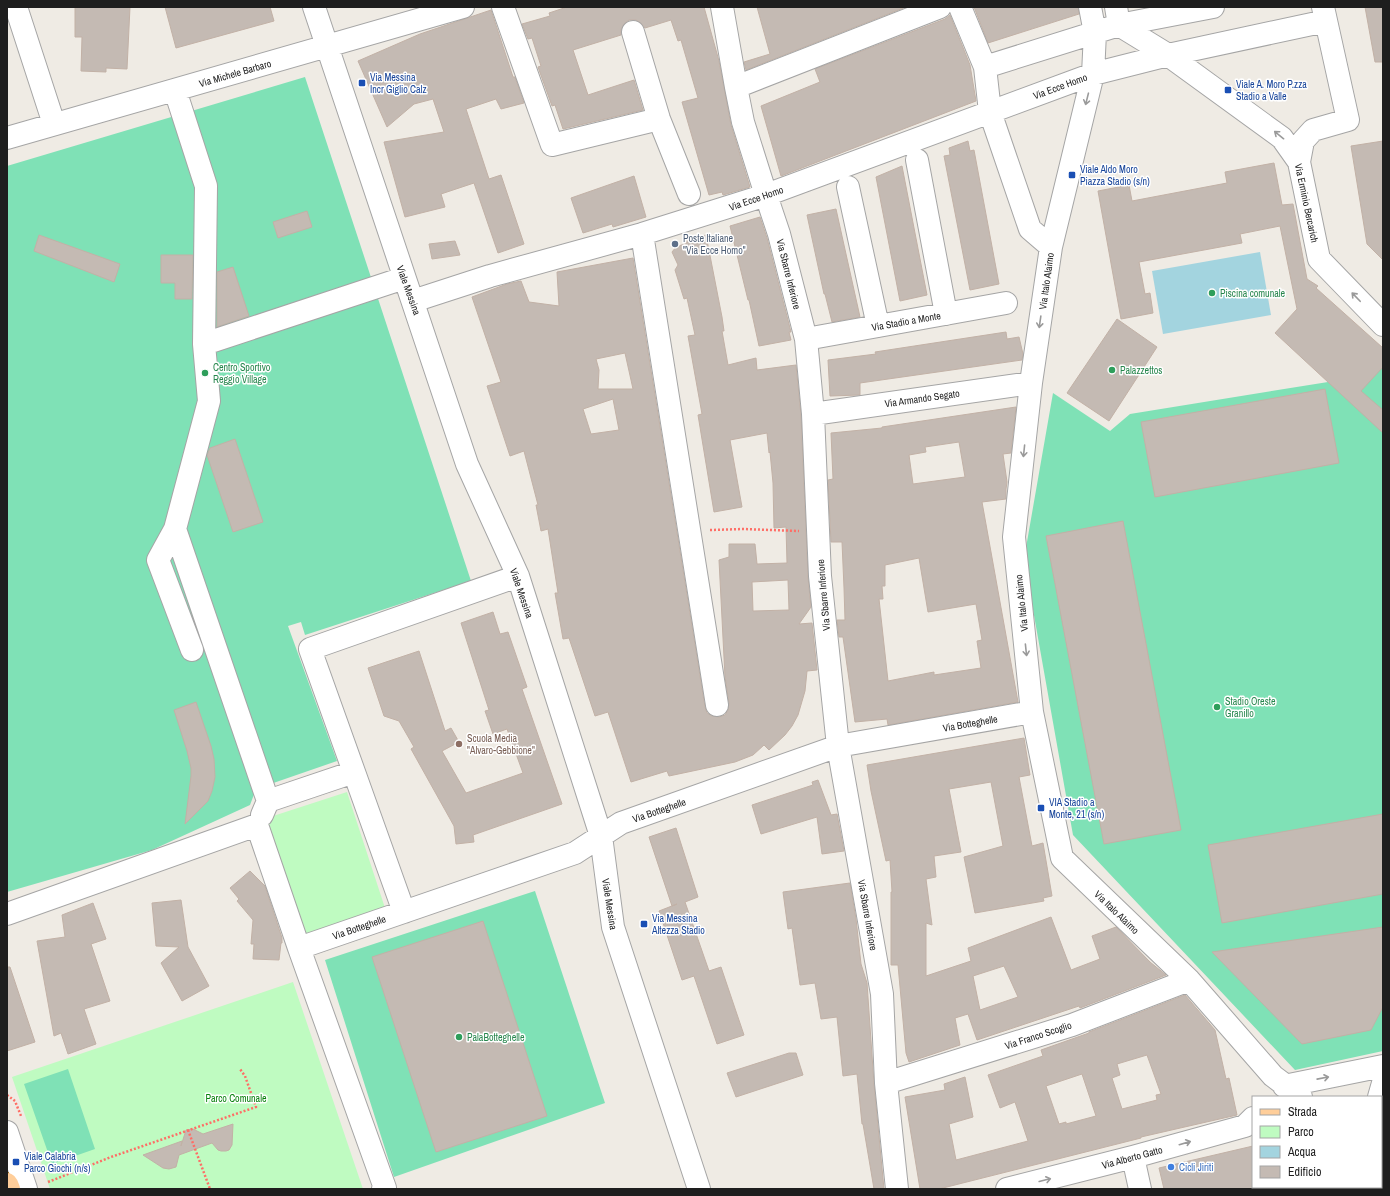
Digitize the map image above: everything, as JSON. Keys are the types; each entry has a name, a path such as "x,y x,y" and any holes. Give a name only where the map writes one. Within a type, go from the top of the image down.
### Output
{"main road":[{"path":"7,1184 8,1189"}],"street":[{"path":"16,7 54,124"},
{"name":"Viale Messina","path":"314,7 466,464 518,576 601,836 613,927 699,1189"},
{"name":"Via Michele Barbaro","path":"7,138 327,47 434,11 463,7"},
{"path":"503,7 552,145 659,119"},
{"name":"Via Sbarre Inferiore","path":"722,7 743,122 779,234 806,339 813,414 820,576 838,746 882,994 886,1083 897,1189"},
{"path":"736,87 940,7"},
{"path":"960,7 985,67 990,112 1030,229 1051,247"},
{"name":"Via Italo Alaimo","path":"1090,7 1095,33 1093,74 1051,247 1031,383 1014,537 1032,712 1062,858 1189,980 1273,1076 1286,1093"},
{"path":"985,67 1095,33 1117,16 1213,7"},
{"path":"1299,162 1303,141 1314,130 1348,120 1324,14"},
{"name":"Via Ecce Homo","path":"413,301 490,276 642,234 766,195 1093,74 1324,14"},
{"name":"Via Erminio Bercarich","path":"1117,16 1282,138 1299,162 1319,259 1383,325"},
{"path":"633,32 659,119 690,194"},
{"path":"175,90 206,186 204,344 209,402 175,529 158,560 192,650"},
{"path":"918,160 946,314"},
{"path":"848,187 878,326"},
{"path":"642,234 717,705"},
{"path":"204,344 404,278"},
{"name":"Via Stadio a Monte","path":"806,339 1006,304"},
{"name":"Via Armando Segato","path":"813,414 1031,383"},
{"path":"175,529 268,801 257,824 384,1189"},
{"path":"404,912 310,649 518,576"},
{"name":"Via Botteghelle","path":"299,948 574,853 621,823 838,746 1032,712"},
{"path":"268,801 354,772"},
{"path":"7,914 257,824"},
{"name":"Via Franco Scoglio","path":"886,1083 1072,1025 1189,980"},
{"path":"1286,1093 1383,1066"},
{"path":"1379,1096 1383,1083"},
{"name":"Via Alberto Gatto","path":"1007,1189 1133,1157 1245,1126 1252,1119"},
{"path":"7,1132 26,1189"},
{"path":"1133,1157 1140,1189"}],"path":[{"path":"690,530 743,529 818,532"},
{"path":"48,1182 188,1130 256,1107 246,1076 240,1069"},
{"path":"188,1130 210,1189"}],"green space":[{"name":"Centro Sportivo Reggio Village","path":"305,77 471,581 305,635 301,622 288,626 337,761 256,789 250,805 152,850 7,892 7,166"},
{"name":"Stadio Oreste Granillo","path":"1383,367 1383,1051 1295,1070 1073,835 1024,559 1053,393 1110,431 1130,414 1328,382"},
{"path":"347,792 385,908 305,934 267,818"},
{"name":"PalaBotteghelle","path":"535,891 605,1103 394,1177 325,960"},
{"name":"Parco Comunale","path":"293,982 363,1189 50,1189 12,1077"},
{"path":"68,1069 95,1149 52,1164 24,1084"}],"water":[{"name":"Piscina comunale","path":"1260,252 1271,315 1163,334 1152,271"}],"building":[{"path":"75,7 130,7 127,69 106,68 106,72 81,71 82,37 75,37"},
{"path":"165,7 270,7 274,21 176,48"},
{"path":"567,7 704,7 719,61 731,125 750,187 723,195 722,192 709,195 682,102 698,98 681,40 678,41 671,20 645,28 636,20 629,20 624,24 621,30 621,35 573,50 588,95 634,80 643,110 563,129 555,105 552,106 538,67 541,66 532,38 528,39 522,24 550,16 549,13"},
{"path":"757,7 906,7 746,70 744,62 770,54"},
{"path":"974,7 1078,7 1079,14 988,43"},
{"path":"1365,7 1383,7 1383,62 1375,62"},
{"path":"491,10 513,77 515,77 524,103 501,109 496,99 466,109 489,179 501,175 524,244 498,253 474,183 441,194 445,207 405,217 384,142 444,132 433,99 414,104 387,127 358,61 420,34"},
{"path":"950,15 970,65 976,101 781,176 761,106 820,82 815,69 945,19"},
{"path":"968,141 970,151 974,150 999,284 970,290 944,156 950,155 949,148"},
{"path":"1383,141 1383,260 1367,244 1351,146"},
{"path":"1274,163 1282,205 1293,204 1307,279 1318,286 1316,288 1383,348 1383,367 1361,391 1383,410 1383,433 1275,333 1297,309 1280,226 1240,234 1242,243 1139,262 1145,294 1150,293 1153,313 1121,319 1098,191 1129,185 1132,201 1227,183 1225,172"},
{"path":"902,166 927,295 900,301 876,177"},
{"path":"634,176 646,217 613,227 612,224 583,233 571,198"},
{"path":"836,209 860,317 832,322 824,294 807,215"},
{"path":"307,211 312,227 278,238 273,222"},
{"path":"760,217 767,238 791,332 789,332 791,340 759,346 730,226"},
{"path":"39,235 120,264 114,282 34,251"},
{"path":"706,235 722,317 724,331 722,331 728,365 756,358 757,370 796,365 801,415 808,577 811,607 799,624 812,623 817,670 807,671 805,691 798,715 785,735 769,750 764,745 753,755 735,762 669,776 667,771 631,782 608,712 595,716 569,638 563,639 555,593 558,593 548,529 541,531 536,505 538,505 524,451 510,456 487,386 501,382 472,297 507,284 521,281 529,302 559,306 557,272 633,258 705,707 707,713 712,716 719,717 725,715 728,710 729,703 725,677 719,560 729,557 729,544 755,544 757,564 787,563 786,527 774,528 773,483 767,433 730,440 742,507 714,512 698,415 702,414 688,336 695,335 687,298 684,299 675,270 678,265 672,252 676,247 687,243 687,240","holes":["625,353 633,389 598,389 599,370 596,359","613,399 619,430 591,434 583,409","788,580 789,610 753,611 752,582"]},
{"path":"455,241 460,255 432,259 429,244"},
{"path":"161,255 193,255 192,299 175,299 175,283 161,283"},
{"path":"233,267 249,316 217,327 217,272"},
{"name":"Palazzettos","path":"1117,319 1157,347 1109,421 1067,393"},
{"path":"1006,332 1007,339 1019,337 1023,354 1022,360 860,383 860,395 830,396 828,360 876,354 875,352"},
{"path":"1325,389 1339,463 1155,497 1141,422"},
{"path":"1016,407 1011,453 1003,454 1007,482 1006,499 982,502 1018,702 888,725 887,719 855,722 843,637 839,637 837,620 845,620 844,588 842,542 831,542 828,480 833,479 831,433","holes":["959,442 965,477 913,484 909,455 926,452 925,447","919,558 928,612 976,604 982,640 977,641 981,668 934,675 934,672 888,681 879,599 883,599 882,586 885,586 885,565"]},
{"path":"235,439 263,522 233,532 207,455 210,448"},
{"path":"1123,521 1181,830 1104,844 1046,536"},
{"path":"493,612 500,634 508,632 527,687 522,689 562,804 473,835 474,842 456,844 454,826 411,749 414,747 399,721 384,716 368,668 419,651 445,731 451,728 459,742 442,751 466,793 523,773 507,729 493,734 485,711 489,710 461,623"},
{"path":"196,702 211,746 214,759 215,777 208,801 185,824 191,768 174,710"},
{"path":"1024,738 1030,775 1019,777 1032,846 1043,843 1052,896 1043,898 1044,901 975,913 964,857 1003,846 991,782 949,789 961,852 934,856 936,877 926,879 932,925 926,923 926,976 971,961 968,948 1051,917 1071,970 1100,959 1092,936 1116,927 1150,962 1166,975 1080,1008 1079,1006 977,1040 968,1014 955,1018 960,1045 909,1062 906,1053 898,965 891,965 892,892 890,860 886,861 867,765","holes":["1004,966 1018,997 980,1010 973,976"]},
{"path":"818,780 831,815 837,814 844,851 822,854 817,817 761,834 752,805 813,785 812,782"},
{"path":"1383,814 1383,894 1222,923 1208,845"},
{"path":"676,828 698,897 685,902 709,971 721,967 744,1035 717,1044 694,976 682,980 659,911 672,906 649,837"},
{"path":"250,871 265,886 282,938 279,960 253,959 254,944 251,944 253,920 237,901 239,899 230,888"},
{"path":"850,883 861,964 867,983 874,1084 884,1189 874,1189 862,1124 857,1074 843,1076 837,1017 821,1019 815,983 800,985 792,928 788,929 783,892"},
{"path":"181,900 188,947 209,986 182,1001 161,963 179,947 156,946 152,903"},
{"path":"93,903 106,939 91,944 110,1001 84,1009 96,1044 68,1054 61,1033 54,1036 37,941 65,937 62,915"},
{"name":"PalaBotteghelle","path":"483,921 547,1116 436,1152 372,957"},
{"path":"1383,927 1383,1007 1371,1030 1302,1044 1212,952"},
{"path":"7,967 10,967 35,1042 7,1051"},
{"path":"1185,995 1215,1030 1226,1079 1229,1078 1237,1115 1141,1137 939,1189 920,1189 905,1097 945,1090 944,1084 965,1077 973,1117 949,1124 956,1160 1028,1141 1015,1102 1000,1108 988,1075 1043,1056 1041,1050","holes":["1147,1055 1161,1094 1156,1095 1157,1100 1122,1109 1112,1078 1120,1075 1117,1064","1082,1074 1096,1116 1066,1124 1066,1122 1059,1124 1046,1086"]},
{"path":"789,1053 796,1053 803,1075 736,1097 727,1073"},
{"path":"233,1124 232,1145 229,1150 218,1150 212,1143 179,1155 176,1167 169,1169 163,1168 143,1155 182,1141 181,1146 186,1130 193,1129 203,1134"},
{"path":"1252,1146 1252,1188 1256,1189 1164,1189 1159,1168"}],"place":[{"name":"Via Messina Incr Giglio Calz","path":"362,83"},
{"name":"Viale A. Moro P.zza Stadio a Valle","path":"1228,90"},
{"name":"Viale Aldo Moro Piazza Stadio (s/n)","path":"1072,175"},
{"name":"Poste Italiane \"Via Ecce Homo\"","path":"675,244"},
{"name":"Piscina comunale","path":"1212,293"},
{"name":"Palazzettos","path":"1112,370"},
{"name":"Centro Sportivo Reggio Village","path":"205,373"},
{"name":"Stadio Oreste Granillo","path":"1217,707"},
{"name":"Scuola Media \"Alvaro-Gebbione\"","path":"459,744"},
{"name":"VIA Stadio a Monte, 21 (s/n)","path":"1041,808"},
{"name":"Via Messina Altezza Stadio","path":"644,924"},
{"name":"PalaBotteghelle","path":"459,1037"},
{"name":"Viale Calabria Parco Giochi (n/s)","path":"16,1162"},
{"name":"Cicli Jiriti","path":"1171,1167"}]}
